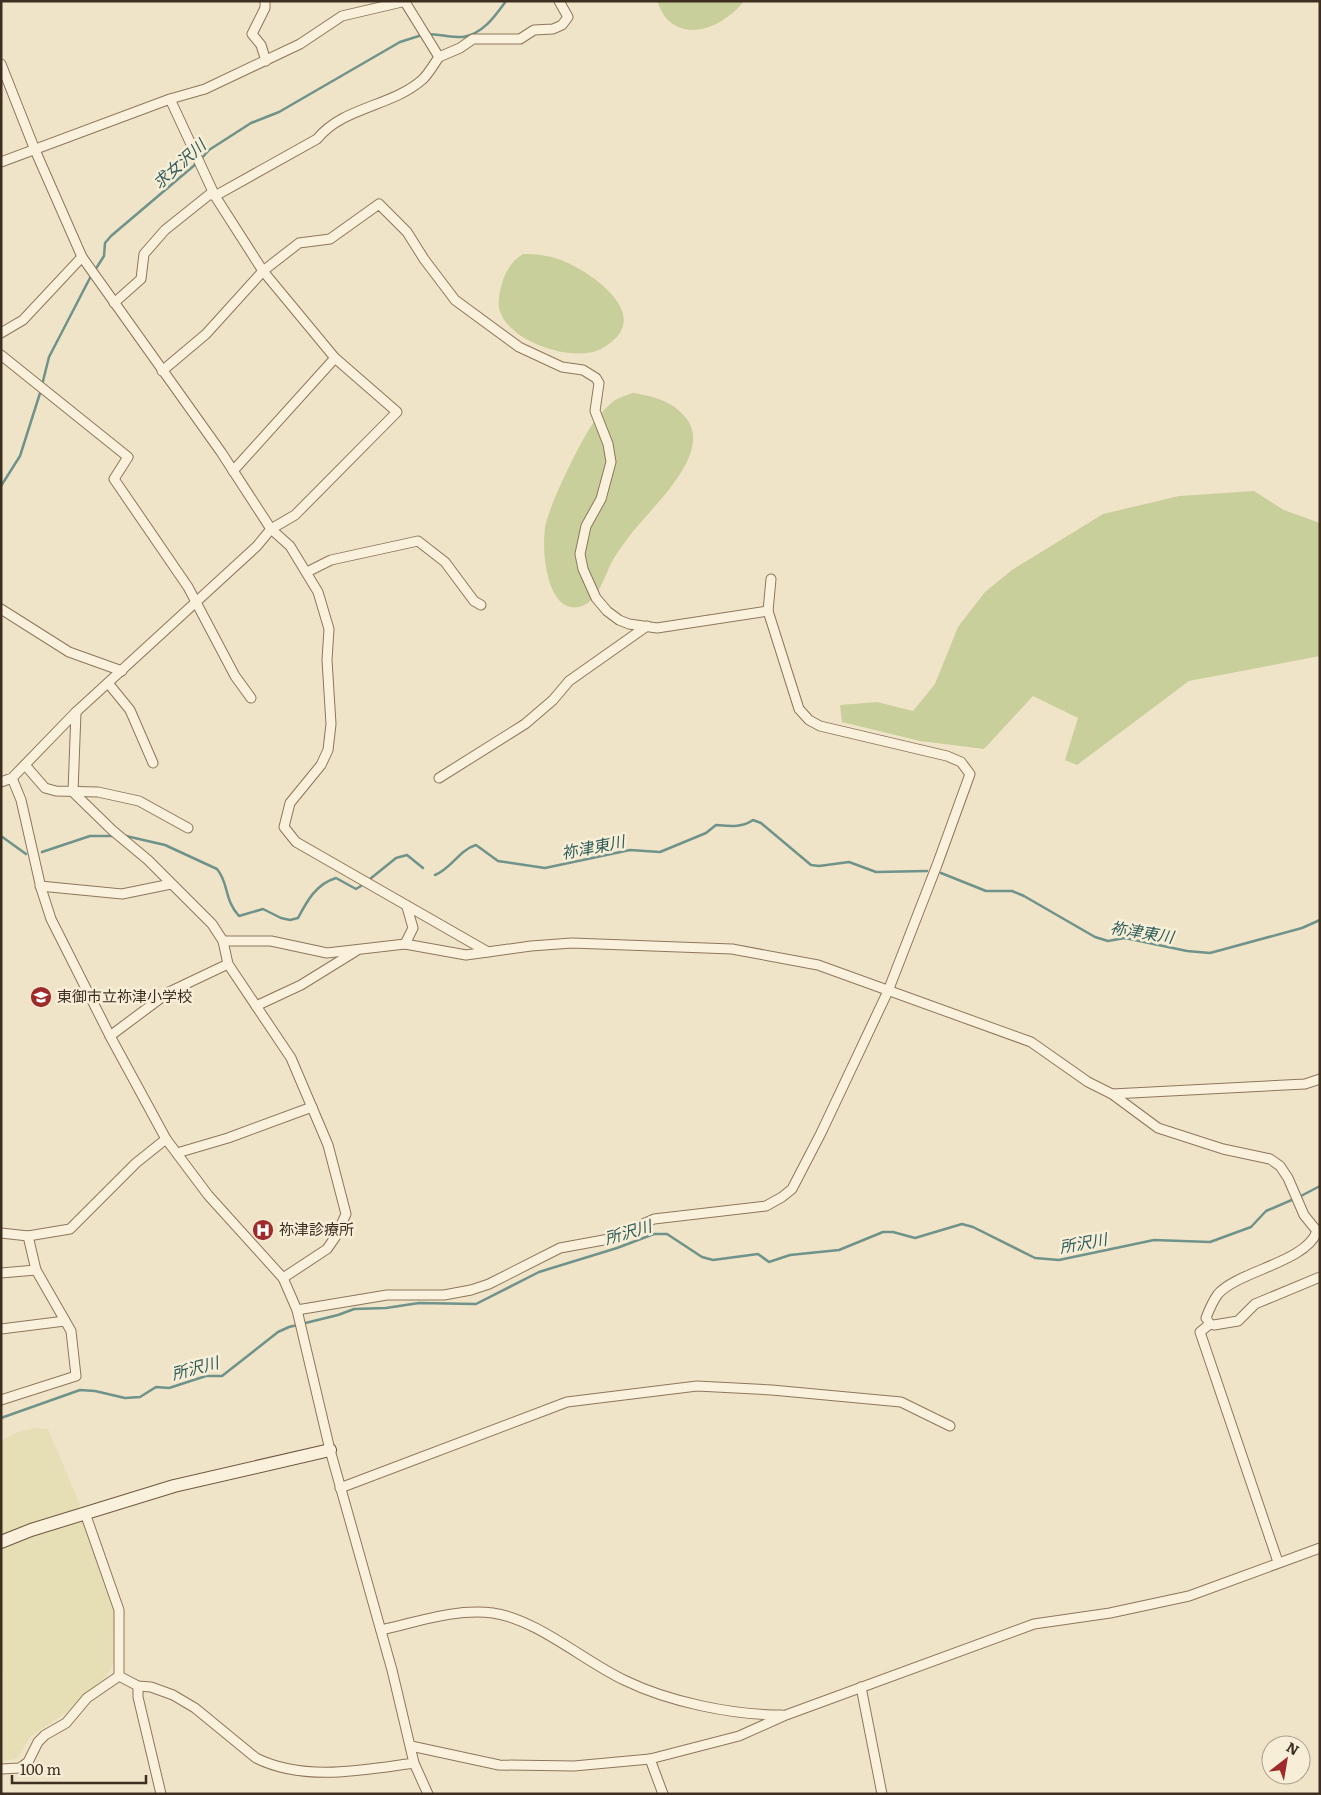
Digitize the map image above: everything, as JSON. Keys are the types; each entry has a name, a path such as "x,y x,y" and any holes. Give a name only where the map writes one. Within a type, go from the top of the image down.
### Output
{"street":[{"path":"265,1 265,8 252,34 261,45 266,61"},
{"path":"114,303 141,279 144,254 165,230 210,194 216,196 317,139 326,128 356,111 399,94 423,79 439,57 460,48 473,39 520,39 534,30 554,29 562,25 568,17 559,1"},
{"path":"1,162 170,99 205,89 300,44 342,16 406,2 439,57"},
{"path":"1,64 35,150 82,257 233,471 271,529 290,546 318,592 329,629 327,660 331,724 328,750 321,765 290,803 284,827 296,842 488,952"},
{"path":"1,782 12,778 76,712 257,546 271,529 294,515 398,412 335,358 263,271 216,196 170,99"},
{"path":"162,371 206,334 263,271 299,243 330,239 379,204 407,232 424,259 455,300 519,346 550,362 583,370 596,378 600,390 595,411 608,444 611,462 601,499 586,526 580,546 583,569 593,593 607,611 629,624 657,628 768,611"},
{"path":"1,333 23,320 82,257"},
{"path":"1,355 128,456 114,479 197,600 236,676 251,698"},
{"path":"233,471 335,358"},
{"path":"307,572 331,560 418,541 445,562 474,600 481,605"},
{"path":"297,1310 387,1295 444,1295 471,1290 489,1284 560,1248 609,1239 654,1219 766,1206 782,1197 792,1188 821,1133 888,991 938,865 970,774 961,762 947,756 820,726 809,720 799,710 768,611 771,579"},
{"path":"1,610 69,652 122,671"},
{"path":"439,778 525,724 553,700 569,681 647,626"},
{"path":"108,683 130,710 153,763"},
{"path":"76,712 73,792 212,924 223,941 228,964 291,1058 328,1145 346,1214 336,1236 327,1249 283,1278"},
{"path":"25,764 45,788 56,791 98,792 139,801 188,828"},
{"path":"12,778 21,800 40,886 50,919 110,1036 166,1139 208,1195 283,1278 297,1310 330,1450 381,1630 414,1763 428,1794"},
{"path":"40,886 122,894 171,884"},
{"path":"405,944 413,928 407,907"},
{"path":"223,941 271,941 326,953 405,944 466,955 531,946 572,943 732,949 818,965 1031,1042 1088,1082 1112,1094 1158,1128 1223,1149 1270,1159 1280,1166 1288,1178 1304,1215 1314,1224 1317,1231 1315,1237 1297,1253 1219,1294 1206,1318 1210,1324"},
{"path":"256,1006 301,985 356,951"},
{"path":"110,1036 170,992 228,964"},
{"path":"1112,1094 1305,1084 1320,1079"},
{"path":"177,1153 228,1138 312,1107"},
{"path":"1,1233 28,1236 70,1229 136,1162 166,1139"},
{"path":"1,1400 76,1376 71,1331 36,1270 28,1236"},
{"path":"1,1274 36,1270"},
{"path":"1278,1562 1200,1332 1210,1324 1238,1321 1255,1304 1320,1277"},
{"path":"1,1329 65,1321"},
{"path":"340,1488 568,1402 697,1386 901,1402 950,1426"},
{"path":"1,1542 31,1530 174,1486 330,1450"},
{"path":"85,1513 120,1610 119,1676"},
{"path":"410,1746 499,1765 574,1766 650,1759 739,1736 786,1715 1034,1624 1110,1613 1189,1596 1320,1548"},
{"path":"381,1630 468,1611 494,1613 521,1621 624,1680 663,1697 754,1715 786,1715"},
{"path":"119,1676 138,1686 151,1687 173,1695 195,1708 256,1758 267,1764 296,1771 345,1772 414,1763"},
{"path":"1,1769 20,1768 28,1762 38,1742 45,1735 66,1723 87,1698 119,1676"},
{"path":"138,1686 138,1697 161,1794"},
{"path":"861,1687 882,1794"},
{"path":"650,1759 663,1794"}],"shaded area":[{"path":"36,1428 48,1429 80,1505 76,1510 1,1536 1,1441 18,1432"},
{"path":"79,1520 84,1521 114,1610 113,1664 107,1675 68,1711 30,1737 16,1759 3,1761 1,1546"}],"green space":[{"path":"657,1 744,1 720,22 709,27 689,30 678,27 669,21 663,14"},
{"path":"523,254 535,254 563,261 581,270 607,289 617,301 623,313 623,325 616,338 601,349 589,353 576,354 545,348 518,334 501,314 499,301 506,272 513,262"},
{"path":"633,393 662,400 681,412 693,432 692,448 686,464 675,481 616,554 593,597 587,604 581,607 568,606 559,601 547,574 544,547 547,519 564,477 592,424 615,400"},
{"path":"1254,491 1284,510 1320,523 1320,656 1189,681 1077,765 1065,760 1078,718 1033,696 984,749 920,741 842,722 840,705 877,702 913,711 935,684 958,627 985,592 1012,570 1103,514 1179,496"}],"waterway":[{"name":"求女沢川","path":"427,34 460,37 470,35 488,24 506,1"},
{"name":"求女沢川","path":"201,159 209,150 251,123 279,112 400,42 422,35"},
{"name":"求女沢川","path":"95,270 104,256 105,243 111,236 197,163"},
{"name":"求女沢川","path":"42,385 49,357 92,274"},
{"name":"求女沢川","path":"1,486 20,456 41,390"},
{"name":"祢津東川","path":"435,875 470,847 476,845 498,861 545,868 630,850 660,852 706,833 716,825 740,825 753,820 761,823 811,865 819,866 849,862 876,872 927,871"},
{"name":"祢津東川","path":"1,836 26,854"},
{"name":"祢津東川","path":"42,852 90,836 112,836"},
{"name":"祢津東川","path":"126,836 165,845 217,869 221,874 231,904 239,916 263,909 281,918 290,920 298,918 313,894 329,881 336,878 356,889 361,886"},
{"name":"祢津東川","path":"370,879 396,858 407,855 423,868"},
{"name":"祢津東川","path":"941,873 986,891 1012,891 1095,937 1108,941 1125,938 1187,951 1210,953 1302,928 1320,920"},
{"name":"所沢川","path":"1299,1197 1320,1186"},
{"name":"所沢川","path":"1,1418 80,1390 95,1391 125,1398 140,1397 156,1387 169,1388 206,1376 222,1376 278,1332 289,1327 338,1315 354,1309 386,1308 419,1303 476,1304 539,1272 617,1248 654,1234 667,1234 702,1257 713,1260 758,1254 769,1262 790,1255 839,1250 883,1232 893,1232 915,1238 962,1224 973,1227 1035,1258 1059,1260 1154,1240 1210,1242 1251,1227 1266,1211 1294,1199"}],"place":[{"name":"東御市立祢津小学校","path":"41,997"},
{"name":"祢津診療所","path":"263,1230"}]}
